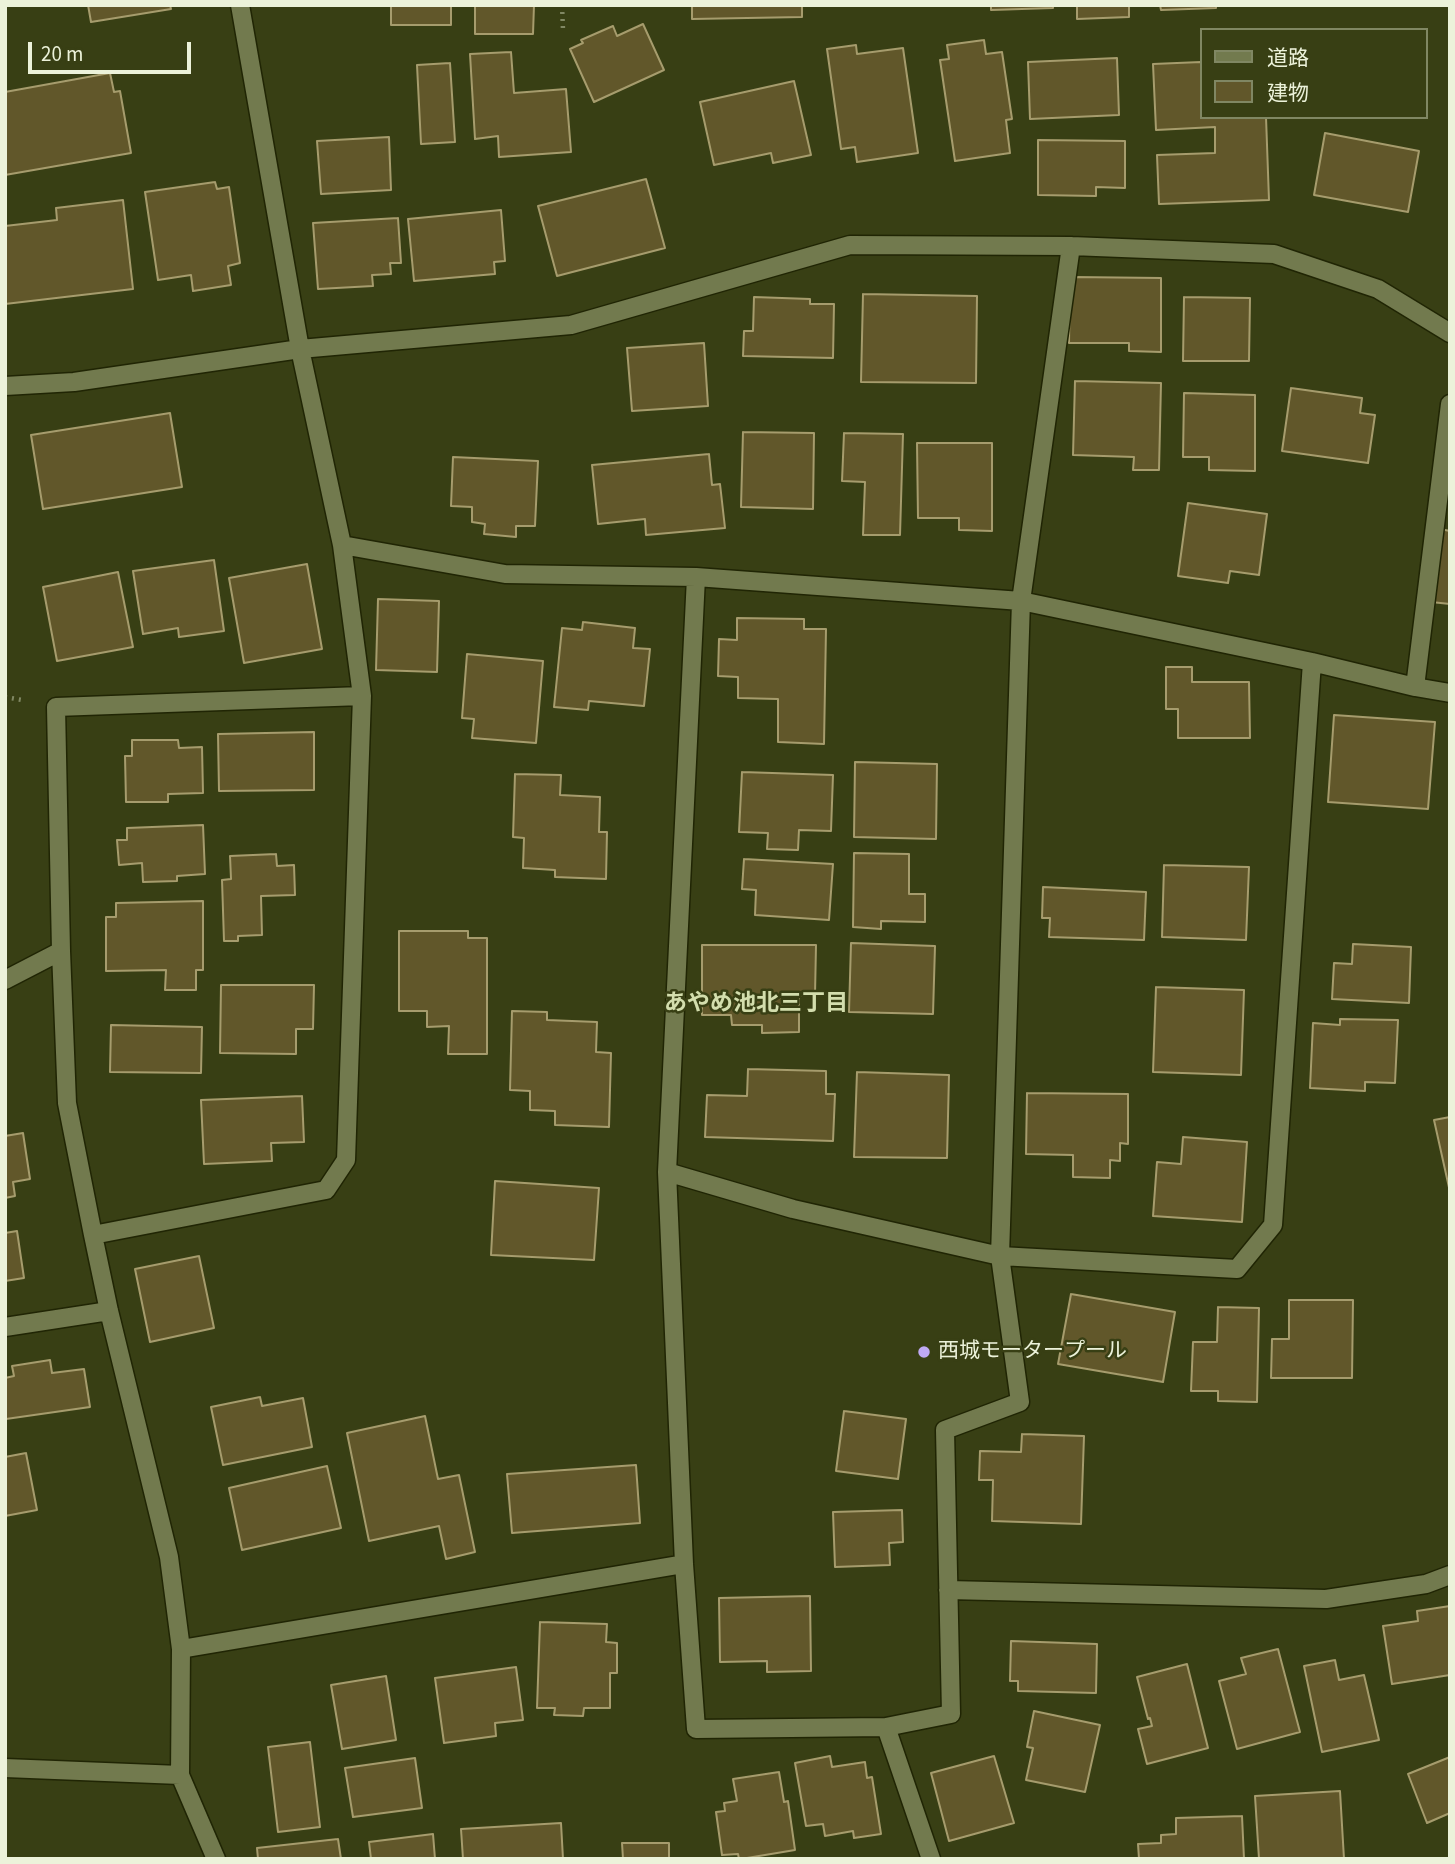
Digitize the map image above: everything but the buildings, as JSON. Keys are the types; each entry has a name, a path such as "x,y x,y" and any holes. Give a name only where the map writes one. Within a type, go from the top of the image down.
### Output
{"street":[{"path":"93,1234 326,1190 346,1160 362,696 342,545 300,349 240,5"},
{"path":"5,386 74,382 300,349 571,325 850,245 1071,246 1274,254 1378,289 1450,333"},
{"path":"696,577 667,1172 684,1564 696,1729 886,1727 951,1714 945,1430 1020,1402 1000,1256 1021,601 1071,246"},
{"path":"1415,687 1450,404"},
{"path":"342,545 505,574 696,577 1021,601 1312,662 1415,687 1450,692"},
{"path":"667,1172 793,1209 1000,1256 1237,1269 1273,1225 1312,662"},
{"path":"216,1859 180,1775 181,1650 169,1557 108,1311 67,1102 56,707 362,696"},
{"path":"5,980 61,951"},
{"path":"5,1327 108,1311"},
{"path":"181,1650 684,1564"},
{"path":"948,1590 1326,1599 1426,1584 1450,1574"},
{"path":"886,1727 931,1859"},
{"path":"5,1768 180,1775"}],"path":[{"path":"562,5 563,30"}],"place":[{"name":"西城モータープール","path":"924,1352"}],"district":[{"name":"あやめ池北三丁目","path":"756,1005"}]}
